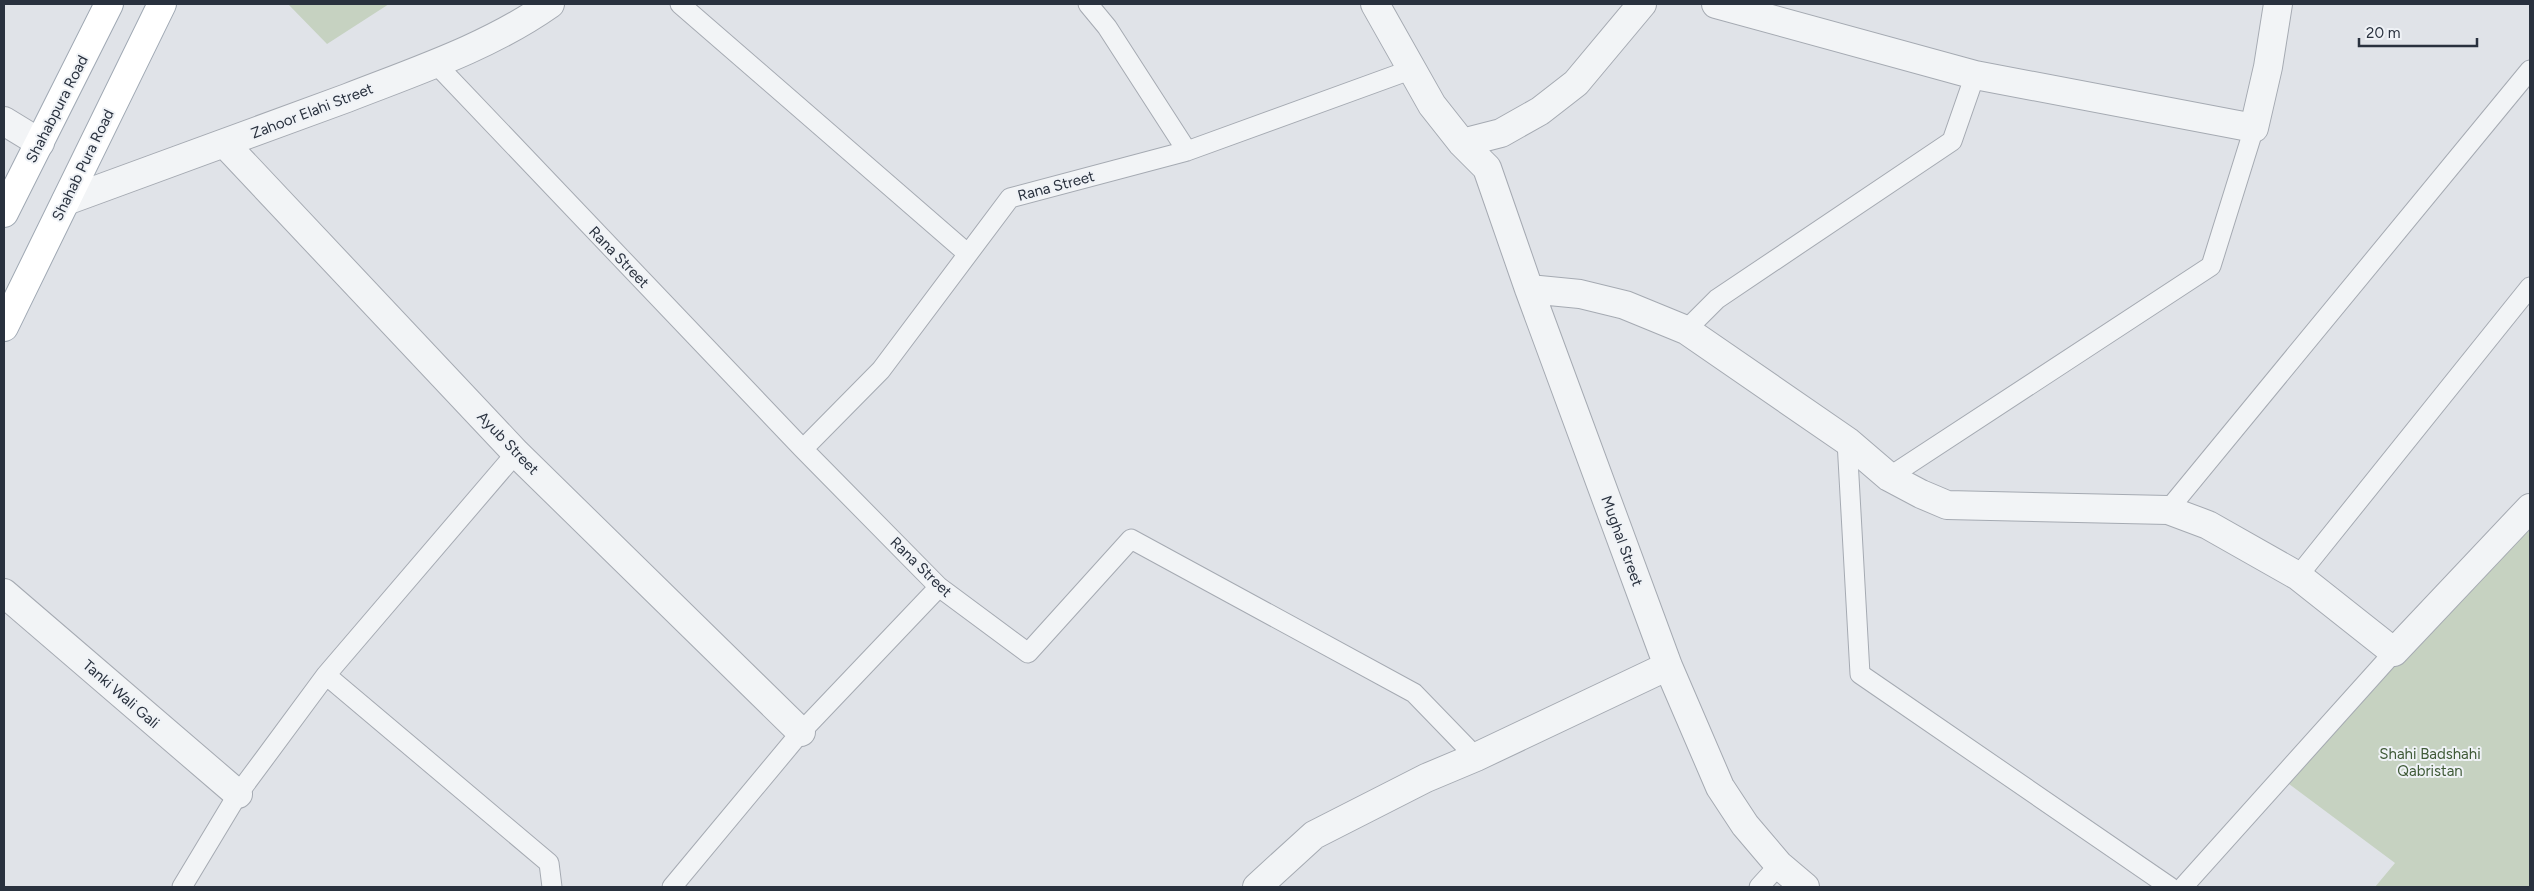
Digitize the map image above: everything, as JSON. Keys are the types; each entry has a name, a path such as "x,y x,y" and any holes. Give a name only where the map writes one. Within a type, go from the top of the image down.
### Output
{"main road":[{"name":"Shahabpura Road","path":"4,213 109,4"},
{"name":"Shahab Pura Road","path":"4,327 162,4"}],"street":[{"name":"Zahoor Elahi Street","path":"66,201 225,144 436,64 521,24 550,4"},
{"path":"1375,4 1410,70 1432,105 1462,143 1501,134 1540,111 1576,83 1642,4"},
{"path":"1716,4 1975,75 2254,128 2268,67 2278,4"},
{"path":"4,121 40,143"},
{"name":"Mughal Street","path":"1462,143 1487,168 1528,289 1668,666 1720,787 1745,825 1780,865 1805,887"},
{"name":"Ayub Street","path":"225,144 516,454 801,732"},
{"path":"1528,289 1580,294 1616,303 1686,330 1847,441 1889,477 1920,494 1947,505 2168,510 2208,525 2298,576 2394,652 2530,508"},
{"name":"Tanki Wali Gali","path":"4,593 238,794"},
{"path":"1257,887 1314,835 1426,778 1476,758 1668,666"}],"lane":[{"path":"680,4 968,254"},
{"path":"1088,4 1107,27 1187,152"},
{"name":"Rana Street","path":"436,64 803,449 940,587 1028,653 1131,540 1414,692 1476,758"},
{"name":"Rana Street","path":"803,449 881,370 1010,198 1187,152 1410,70"},
{"path":"2168,510 2530,70"},
{"path":"1686,330 1717,298 1952,141 1975,75"},
{"path":"1889,477 2211,266 2254,128"},
{"path":"2298,576 2530,287"},
{"path":"1847,441 1860,674 2170,887"},
{"path":"182,887 238,794 326,675 516,454"},
{"path":"672,887 801,732 940,587"},
{"path":"2183,887 2394,652"},
{"path":"326,675 549,863 552,887"},
{"path":"1759,887 1780,865"}],"green space":[{"path":"288,4 389,4 327,44"},
{"name":"Shahi Badshahi Qabristan","path":"2530,508 2530,887 2375,887 2395,863 2281,778"}]}
